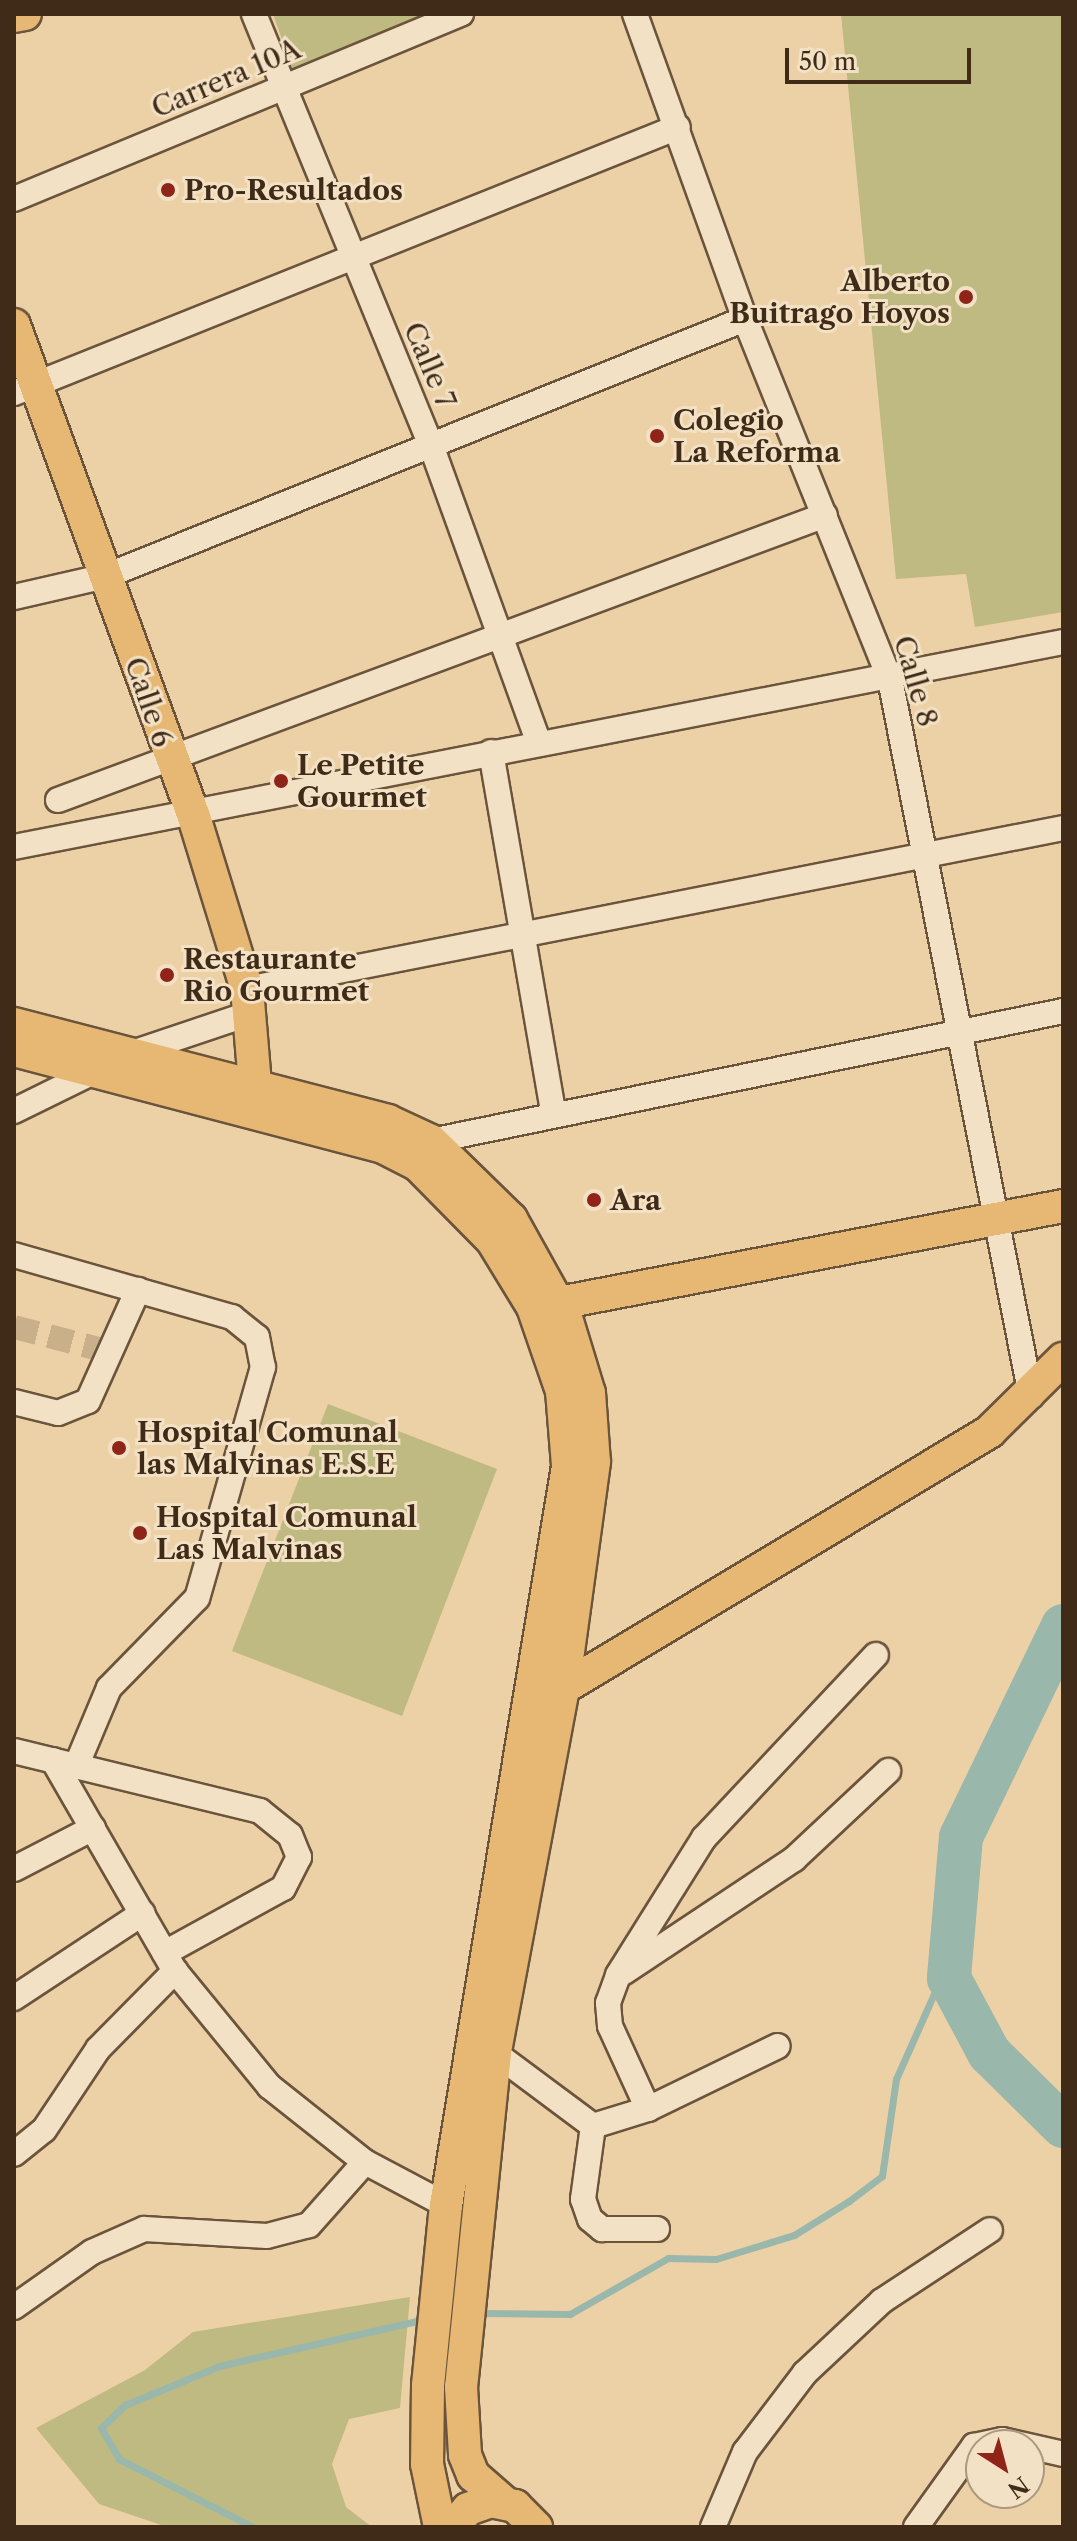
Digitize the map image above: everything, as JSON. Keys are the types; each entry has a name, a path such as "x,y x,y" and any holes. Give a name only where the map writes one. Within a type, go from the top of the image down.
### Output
{"main road":[{"path":"14,16 25,14"},
{"name":"Calle 6","path":"14,325 26,390 106,576 169,760 194,817 247,1002 255,1084"},
{"path":"14,1024 255,1084 388,1121 431,1141 511,1219 559,1303 589,1393 594,1462 563,1688 455,2277 428,2386 427,2464 440,2527"},
{"path":"14,1050 383,1147 418,1165 492,1240 533,1307 562,1391 568,1466 446,2205 455,2277 465,2455 473,2475 536,2527"},
{"path":"559,1303 993,1217 1063,1206"},
{"path":"563,1688 990,1431 1031,1396 1063,1359"},
{"path":"452,2527 468,2509 504,2502"}],"street":[{"name":"Calle 7","path":"254,14 281,87 431,445 539,743"},
{"name":"Carrera 10A","path":"14,199 461,14"},
{"name":"Calle 8","path":"635,14 745,319 890,679 961,1032 993,1217 1031,1396"},
{"path":"26,390 678,127"},
{"path":"14,597 106,576 745,319"},
{"path":"58,800 169,760 500,630 825,515"},
{"path":"14,847 194,817 491,752 890,679 1063,642"},
{"path":"491,752 520,939 554,1115"},
{"path":"14,1111 104,1073 132,1053 247,1002 520,939 1063,828"},
{"path":"431,1141 1063,1011"},
{"path":"14,1255 232,1317 257,1337 263,1367 197,1598 109,1688 65,1762"},
{"path":"14,1402 58,1413 88,1401 138,1290"},
{"path":"648,2109 610,2026 608,2003 618,1975 704,1838 876,1655"},
{"path":"14,1751 260,1811 290,1835 299,1857 283,1888 170,1962 98,2049 44,2130 14,2154"},
{"path":"65,1762 93,1828 170,1962 269,2086 365,2162 446,2205"},
{"path":"618,1975 794,1859 888,1771"},
{"path":"14,1869 93,1828"},
{"path":"14,1998 143,1913"},
{"path":"593,2126 648,2109 778,2046"},
{"path":"495,2053 593,2126"},
{"path":"593,2126 583,2199 590,2219 602,2229 657,2229"},
{"path":"14,2307 92,2252 144,2229 267,2236 309,2225 365,2162"},
{"path":"713,2527 745,2452 805,2373 882,2301 990,2230"},
{"path":"916,2527 974,2446 1002,2440 1063,2454"}],"shaded area":[{"path":"273,14 432,14 293,71"},
{"name":"Alberto Buitrago Hoyos","path":"841,14 1063,14 1063,612 975,627 966,574 896,579"},
{"path":"328,1404 497,1469 402,1716 232,1651"},
{"path":"410,2297 400,2408 349,2419 332,2464 346,2507 372,2527 167,2527 99,2504 36,2428 145,2370 193,2332"}],"waterway":[{"path":"1063,1626 961,1837 949,1978 989,2053 1063,2126"},
{"path":"478,2313 570,2314 668,2258 716,2259 794,2235 849,2201 882,2176 896,2079 949,1960"},
{"path":"253,2527 119,2459 101,2428 125,2405 219,2366 426,2319"}],"tunnel":[{"path":"14,1327 107,1351"}],"place":[{"name":"Pro-Resultados","path":"168,190"},
{"name":"Alberto Buitrago Hoyos","path":"966,297"},
{"name":"Colegio La Reforma","path":"657,436"},
{"name":"Le Petite Gourmet","path":"281,781"},
{"name":"Restaurante Rio Gourmet","path":"167,975"},
{"name":"Ara","path":"594,1200"},
{"name":"Hospital Comunal las Malvinas E.S.E","path":"119,1448"},
{"name":"Hospital Comunal Las Malvinas","path":"140,1533"}]}
